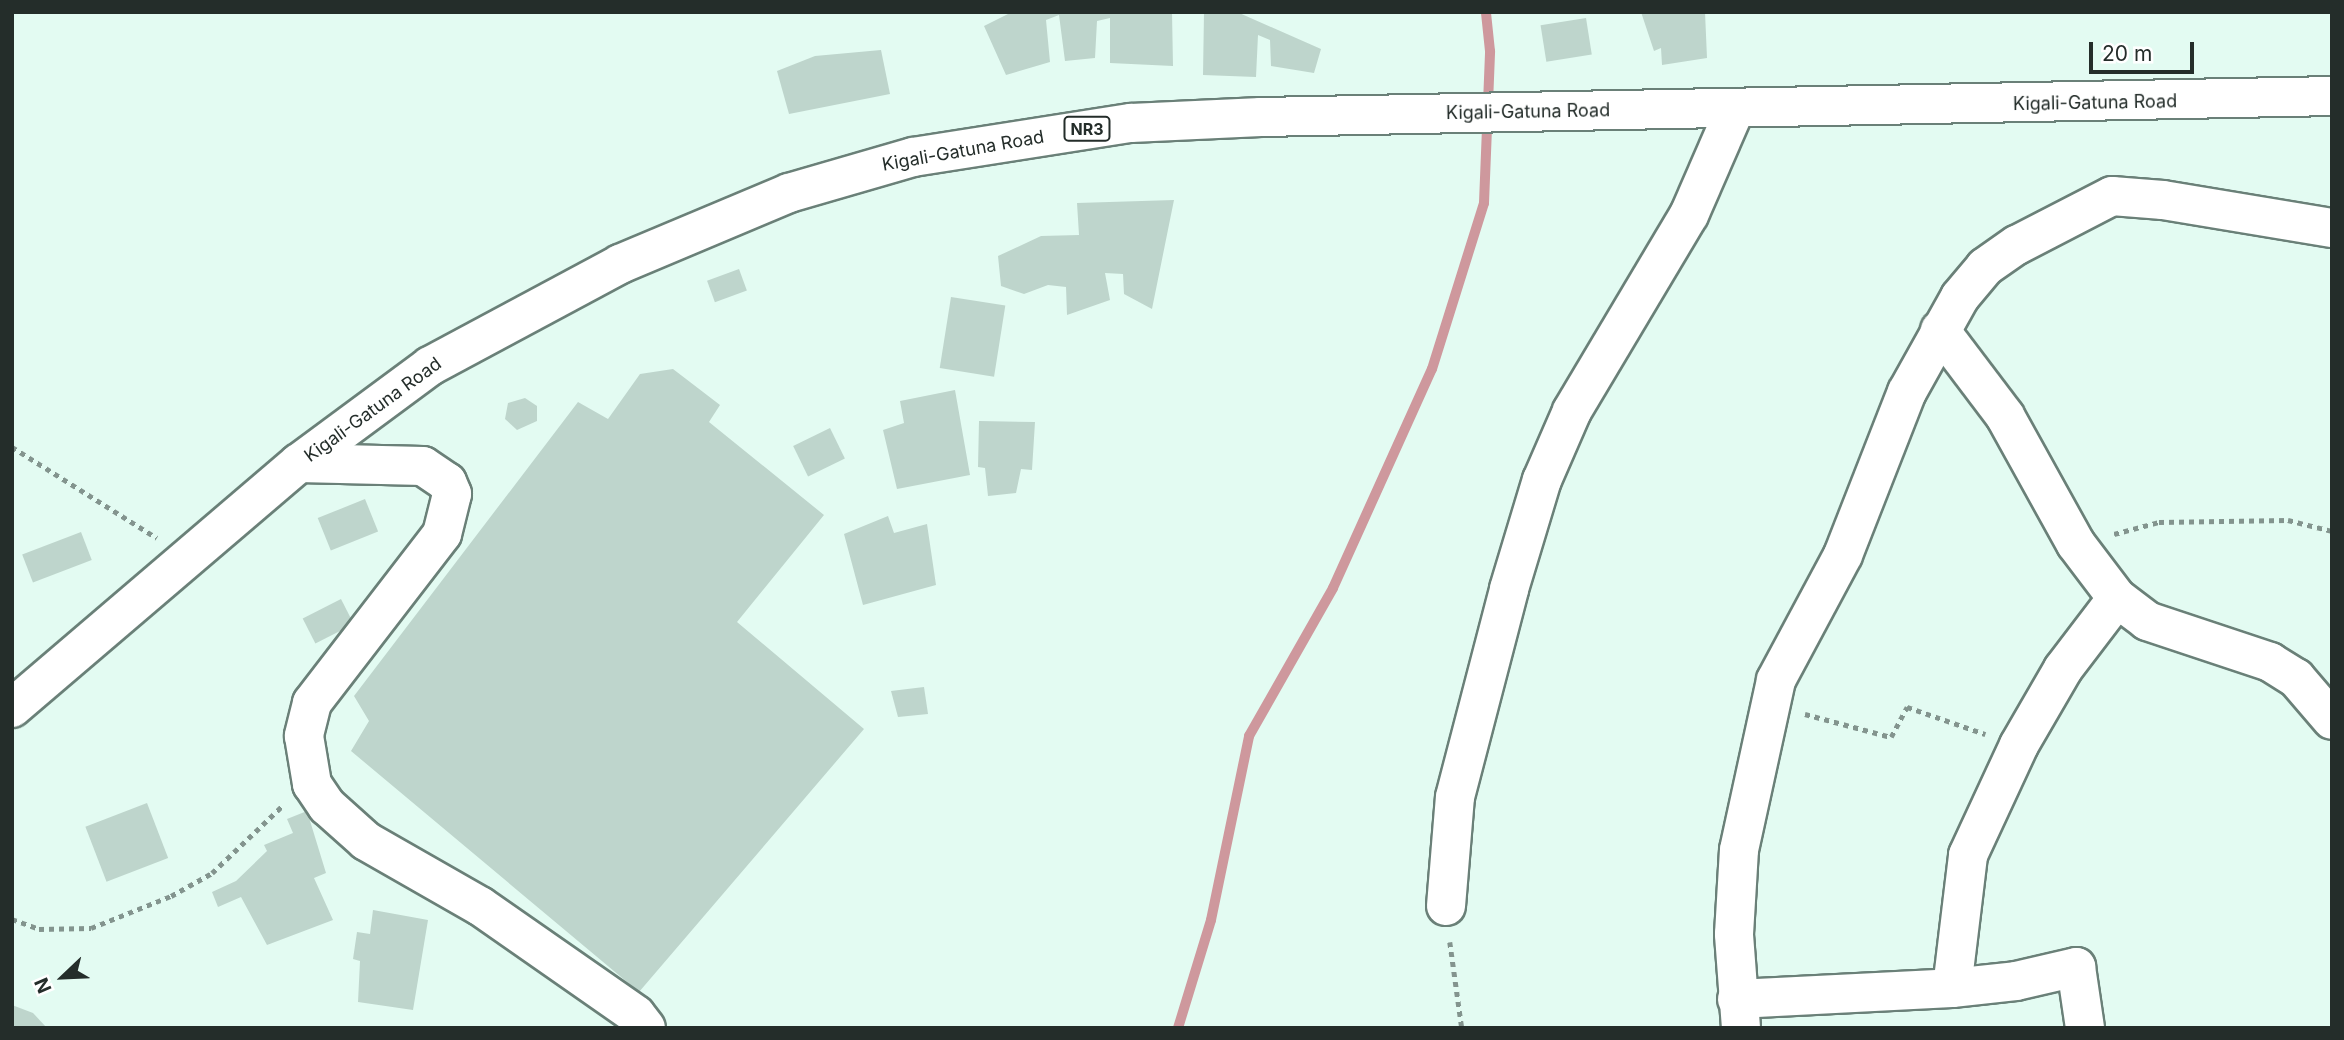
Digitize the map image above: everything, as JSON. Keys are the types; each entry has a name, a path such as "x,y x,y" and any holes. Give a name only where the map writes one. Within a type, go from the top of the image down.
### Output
{"main road":[{"name":"Kigali-Gatuna Road","path":"12,708 299,463 430,366 620,264 789,193 913,156 1131,123 1364,113 1735,109 2332,96"},
{"path":"1446,906 1455,797 1508,589 1542,480 1572,411 1689,215 1735,109"},
{"path":"2085,1028 2076,967 2016,981 1739,1013 1734,934 1739,850 1776,680 1843,555 1907,393 1940,330 1985,267 2053,223 2112,196 2163,200 2332,228"},
{"path":"1940,330 2005,416 2076,544 2117,598 2147,621 2270,662 2296,678 2332,720"},
{"path":"299,463 423,466 446,482 453,494 442,534 312,703 304,736 312,784 327,806 366,841 480,906 617,1001 646,1028"},
{"path":"1952,988 1968,855 2019,745 2063,669 2117,598"}],"path":[{"path":"12,447 188,558"},
{"path":"2076,544 2159,522 2288,520 2332,531"},
{"path":"1771,705 1891,737 1907,707 2019,745"},
{"path":"12,919 39,929 91,928 171,895 212,873 312,784"},
{"path":"1446,906 1462,1028"}],"building":[{"path":"1012,12 1172,12 1173,66 1110,63 1110,18 1097,21 1095,58 1065,61 1059,15 1046,20 1050,62 1006,75 984,26"},
{"path":"1204,12 1237,12 1321,49 1314,73 1271,66 1270,40 1258,35 1256,77 1203,75"},
{"path":"1641,12 1705,12 1707,58 1662,65 1661,48 1654,51"},
{"path":"1586,18 1592,55 1546,62 1541,25"},
{"path":"881,50 890,94 789,114 777,71 815,56"},
{"path":"1174,200 1152,309 1124,294 1123,274 1105,273 1110,300 1067,315 1066,287 1048,285 1024,294 1001,286 998,256 1041,236 1079,235 1077,203"},
{"path":"739,269 747,291 715,302 707,281"},
{"path":"951,297 1005,306 994,377 940,368"},
{"path":"673,369 720,405 709,422 824,515 737,622 864,729 639,992 351,751 369,721 354,696 578,402 608,419 640,374"},
{"path":"955,390 970,475 897,489 883,430 904,423 900,401"},
{"path":"525,398 537,406 537,421 517,430 505,419 508,403"},
{"path":"979,421 1035,422 1032,470 1021,469 1016,493 988,496 985,468 978,467"},
{"path":"830,428 845,459 808,477 793,446"},
{"path":"365,499 378,531 331,551 318,518"},
{"path":"888,516 894,533 927,524 936,585 863,605 844,534"},
{"path":"81,532 92,560 33,583 22,555"},
{"path":"341,599 354,624 315,643 303,619"},
{"path":"924,687 928,714 898,717 891,691"},
{"path":"147,803 168,858 107,882 85,827"},
{"path":"307,811 326,873 314,878 333,920 267,945 241,897 218,907 212,892 236,881 267,851 264,845 293,833 287,819"},
{"path":"373,910 428,920 413,1010 358,1002 360,961 353,959 357,932 370,934"},
{"path":"12,1005 33,1013 47,1028 12,1028"}],"waterway":[{"path":"1178,1028 1211,920 1249,736 1333,588 1432,369 1484,203 1490,51 1486,12"}]}
